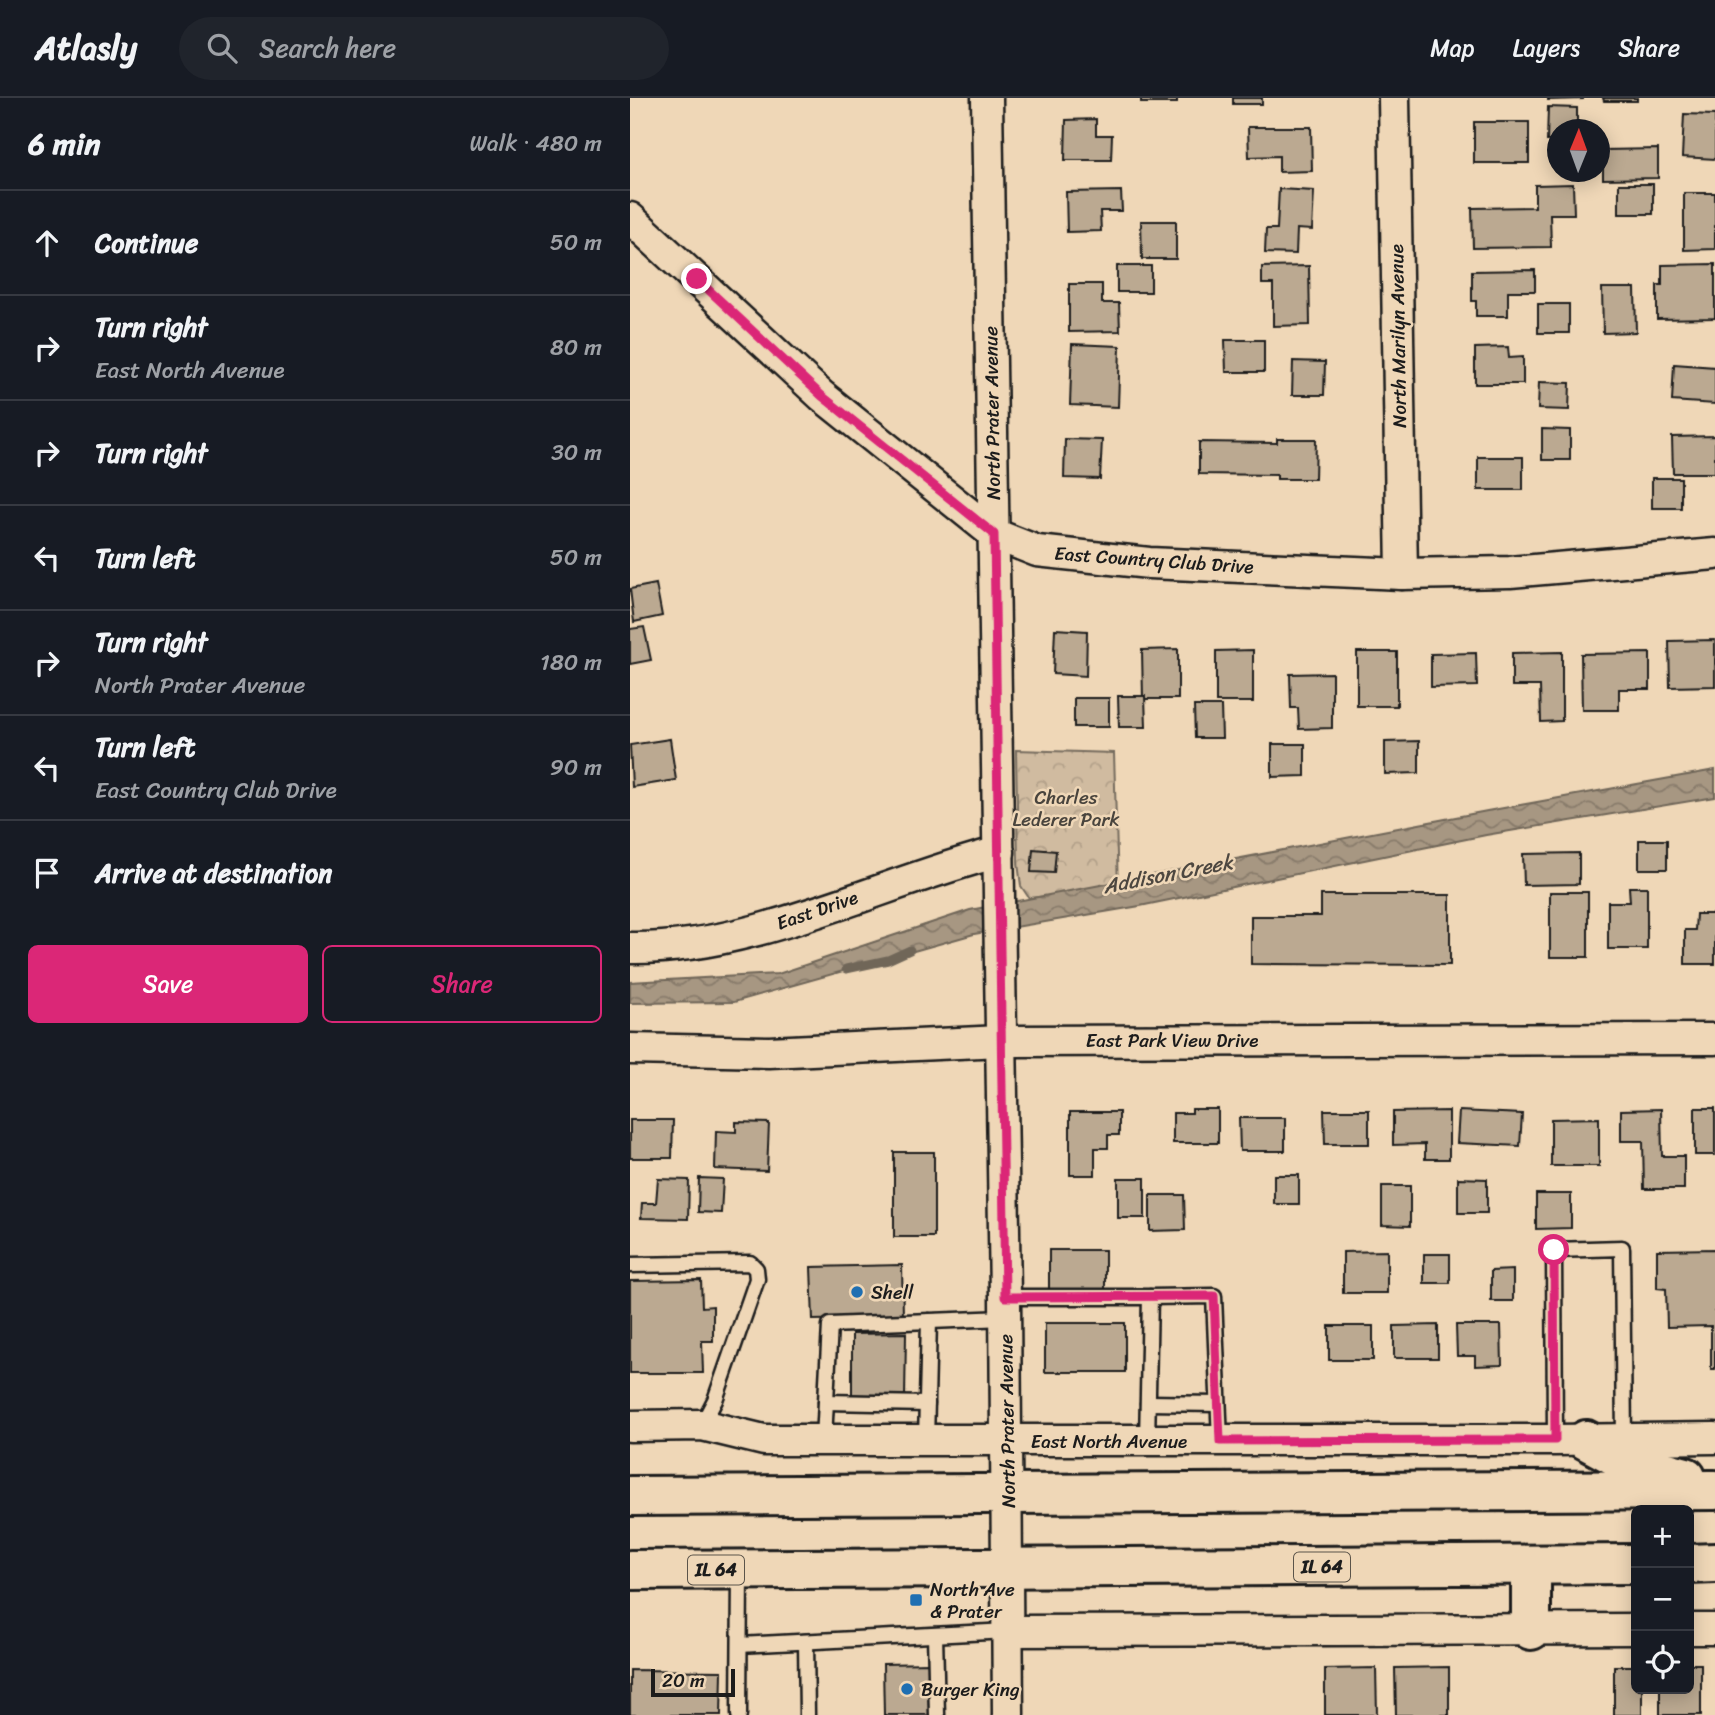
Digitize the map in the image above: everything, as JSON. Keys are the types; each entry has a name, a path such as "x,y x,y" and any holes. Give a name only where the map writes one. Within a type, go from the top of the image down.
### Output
{"main road":[{"path":"1570,1440 1623,1460 1715,1487"},
{"path":"630,1496 1715,1487"},
{"path":"1694,1564 1715,1563"},
{"name":"IL 64","path":"630,1570 1631,1564"},
{"path":"1531,1566 1531,1630"}],"street":[{"name":"North Prater Avenue","path":"988,98 1007,1441 1008,1715"},
{"name":"North Marilyn Avenue","path":"1394,98 1402,574"},
{"name":"East Country Club Drive","path":"630,218 822,396 994,534 1037,551 1149,563 1402,574 1510,572 1715,554"},
{"name":"East Drive","path":"630,948 656,949 710,942 764,929 956,863 999,852"},
{"name":"East Park View Drive","path":"630,1049 769,1052 1001,1041 1715,1039"},
{"name":"East North Avenue","path":"630,1426 702,1425 764,1440 1715,1438"},
{"path":"1008,1632 1631,1629"},
{"path":"1694,1629 1715,1629"}],"lane":[{"path":"1570,1440 1554,1250 1622,1248 1624,1440"},
{"path":"630,1265 750,1263 756,1269 758,1279 715,1400 702,1425"},
{"path":"824,1439 830,1325 929,1321 1005,1308 1150,1297 1214,1296 1220,1441"},
{"path":"1147,1441 1150,1297"},
{"path":"926,1440 929,1321"},
{"path":"826,1402 927,1404"},
{"path":"1148,1404 1218,1404"},
{"path":"739,1715 740,1570"},
{"path":"740,1645 1008,1632"},
{"path":"935,1635 937,1715"},
{"path":"806,1642 807,1715"}],"green space":[{"name":"Charles Lederer Park","path":"1016,750 1114,753 1118,888 1029,898 1021,886 1018,863"}],"water":[{"path":"1715,770 1715,797 1486,835 1140,906 974,934 734,1002 630,1003 630,982 778,974 970,910"}],"building":[{"path":"1141,98 1177,98 1177,103 1141,103"},
{"path":"1233,98 1262,98 1262,104 1233,104"},
{"path":"1583,98 1583,99 1548,100"},
{"path":"1603,98 1637,98 1637,101 1604,101"},
{"path":"1548,107 1577,108 1577,119 1548,119"},
{"path":"1684,114 1715,115 1715,159 1682,157"},
{"path":"1096,119 1096,135 1112,135 1111,160 1065,160 1066,120"},
{"path":"1474,122 1529,122 1529,163 1474,163"},
{"path":"1248,127 1311,127 1312,171 1279,172 1279,156 1249,157"},
{"path":"1658,149 1658,178 1610,179 1610,150"},
{"path":"1573,184 1574,214 1550,214 1551,247 1473,248 1472,208 1535,207 1535,185"},
{"path":"1619,184 1653,184 1653,214 1619,214"},
{"path":"1279,189 1314,191 1312,230 1297,229 1296,254 1265,253 1266,229 1277,229"},
{"path":"1121,191 1122,211 1100,211 1101,231 1067,232 1066,192"},
{"path":"1684,193 1715,193 1715,249 1684,250"},
{"path":"1141,221 1176,221 1176,259 1142,259"},
{"path":"1715,264 1715,318 1657,319 1657,285 1662,285 1662,265"},
{"path":"1117,266 1151,266 1151,292 1117,292"},
{"path":"1309,266 1310,325 1273,326 1273,284 1262,284 1262,267"},
{"path":"1535,270 1535,291 1508,291 1508,316 1476,316 1476,301 1472,301 1472,271"},
{"path":"1069,284 1102,284 1102,303 1119,303 1120,331 1069,332"},
{"path":"1602,288 1635,288 1636,332 1603,333"},
{"path":"1538,304 1569,304 1569,333 1538,333"},
{"path":"1225,340 1264,340 1264,372 1226,372"},
{"path":"1072,344 1120,346 1118,407 1070,405"},
{"path":"1508,347 1509,358 1523,357 1523,384 1475,384 1475,348"},
{"path":"1293,361 1325,362 1324,395 1292,395"},
{"path":"1674,364 1715,367 1715,404 1672,401"},
{"path":"1539,382 1570,383 1569,410 1538,409"},
{"path":"1542,429 1570,430 1570,460 1542,460"},
{"path":"1715,436 1715,473 1673,473 1672,437"},
{"path":"1065,439 1102,440 1100,479 1064,478"},
{"path":"1277,439 1316,439 1315,479 1277,479 1277,475 1199,474 1199,442 1277,443"},
{"path":"1478,457 1523,457 1523,490 1478,490"},
{"path":"1652,478 1681,478 1681,508 1652,508"},
{"path":"656,584 662,616 634,622 630,589"},
{"path":"644,627 651,660 630,664 630,629"},
{"path":"1055,629 1087,631 1086,676 1053,674"},
{"path":"1715,640 1715,686 1670,687 1669,641"},
{"path":"1178,649 1178,699 1143,699 1142,650"},
{"path":"1253,650 1253,702 1216,702 1216,651"},
{"path":"1357,652 1397,652 1397,706 1357,706"},
{"path":"1562,652 1562,721 1541,722 1540,686 1512,686 1512,653"},
{"path":"1476,653 1477,686 1431,687 1431,654"},
{"path":"1650,653 1650,689 1619,689 1619,710 1582,710 1581,654"},
{"path":"1332,673 1332,728 1299,729 1298,708 1291,708 1290,674"},
{"path":"1118,696 1145,696 1146,727 1119,727"},
{"path":"1074,698 1109,698 1109,727 1074,727"},
{"path":"1194,706 1221,706 1222,738 1195,738"},
{"path":"670,739 676,780 632,787 630,745"},
{"path":"1419,741 1419,773 1385,774 1385,742"},
{"path":"1272,744 1305,744 1305,776 1272,777"},
{"path":"1639,840 1667,840 1667,869 1639,869"},
{"path":"1033,849 1056,851 1054,873 1031,872"},
{"path":"1579,853 1579,884 1524,885 1523,854"},
{"path":"1629,887 1647,887 1647,949 1608,949 1608,902 1630,902"},
{"path":"1550,892 1588,892 1588,957 1550,957"},
{"path":"1321,895 1450,895 1450,965 1251,964 1251,916 1321,916"},
{"path":"1696,914 1715,914 1715,964 1685,964 1685,930 1695,930"},
{"path":"1695,1108 1715,1108 1715,1155 1695,1155"},
{"path":"1192,1109 1218,1109 1218,1143 1173,1143 1173,1113 1192,1113"},
{"path":"1661,1109 1662,1156 1684,1156 1684,1189 1644,1189 1643,1141 1621,1141 1621,1110"},
{"path":"1324,1110 1369,1110 1369,1144 1325,1144"},
{"path":"1449,1111 1449,1159 1425,1159 1425,1144 1393,1145 1393,1112"},
{"path":"1459,1111 1522,1114 1520,1146 1457,1143"},
{"path":"1070,1112 1119,1112 1119,1135 1108,1135 1108,1148 1095,1148 1095,1175 1070,1175"},
{"path":"1239,1118 1285,1118 1285,1151 1240,1151"},
{"path":"1599,1118 1599,1166 1551,1166 1551,1119"},
{"path":"630,1120 673,1120 672,1158 630,1158"},
{"path":"736,1122 769,1123 767,1171 715,1169 716,1131 736,1132"},
{"path":"894,1152 934,1152 934,1237 894,1237"},
{"path":"1274,1175 1299,1175 1299,1204 1274,1204"},
{"path":"699,1178 723,1179 721,1213 698,1212"},
{"path":"1118,1178 1145,1178 1145,1218 1118,1218"},
{"path":"1458,1178 1487,1179 1487,1213 1458,1213"},
{"path":"658,1179 689,1180 688,1219 641,1218 642,1203 656,1203"},
{"path":"1382,1186 1410,1186 1410,1226 1382,1225"},
{"path":"1536,1194 1571,1194 1571,1228 1536,1229"},
{"path":"1150,1195 1184,1195 1185,1230 1150,1231"},
{"path":"1715,1249 1715,1369 1711,1369 1711,1326 1667,1327 1666,1289 1657,1288 1657,1250"},
{"path":"1049,1250 1105,1250 1105,1289 1049,1289"},
{"path":"1387,1251 1387,1293 1343,1293 1343,1252"},
{"path":"1424,1254 1450,1254 1450,1283 1424,1283"},
{"name":"Shell","path":"902,1265 903,1318 813,1320 811,1267"},
{"path":"1513,1270 1513,1301 1491,1301 1491,1271"},
{"path":"701,1280 702,1307 713,1306 713,1341 702,1341 703,1373 630,1373 630,1281"},
{"path":"1045,1323 1125,1323 1125,1372 1045,1372"},
{"path":"1438,1325 1438,1358 1394,1358 1394,1326"},
{"path":"1456,1325 1501,1325 1502,1365 1475,1366 1475,1356 1457,1356"},
{"path":"1329,1326 1373,1326 1373,1360 1329,1360"},
{"name":"Shell","path":"906,1333 905,1399 852,1398 852,1334"},
{"name":"Burger King","path":"930,1663 930,1715 884,1715 883,1664"},
{"path":"1694,1664 1701,1664 1701,1715 1660,1715 1660,1694 1694,1694"},
{"path":"1614,1666 1631,1666 1631,1694 1642,1694 1642,1715 1614,1715"},
{"path":"1449,1667 1449,1715 1396,1715 1395,1668"},
{"path":"1376,1668 1377,1715 1325,1715 1325,1669"},
{"path":"630,1670 722,1671 721,1715 630,1715"}],"waterway":[{"name":"Addison Creek","path":"846,969 888,960 910,950"}],"place":[{"name":"Shell","path":"857,1292"},
{"name":"North Ave & Prater","path":"916,1600"},
{"name":"Burger King","path":"907,1689"}],"route":[{"path":"697,279 765,346 822,396 994,534 1005,1297 1214,1296 1220,1441 1555,1440 1554,1250"}]}
